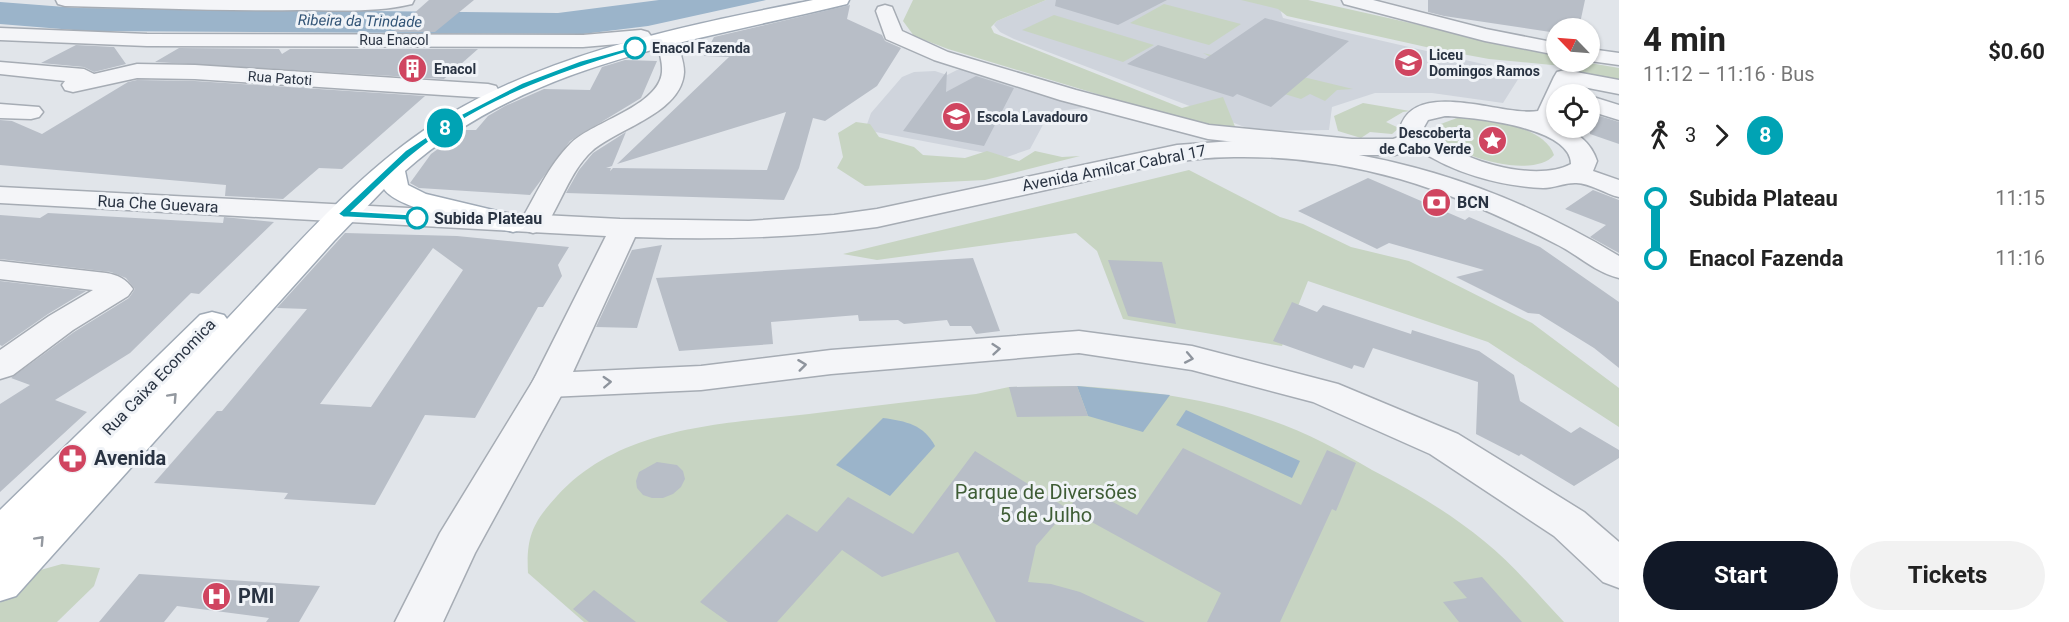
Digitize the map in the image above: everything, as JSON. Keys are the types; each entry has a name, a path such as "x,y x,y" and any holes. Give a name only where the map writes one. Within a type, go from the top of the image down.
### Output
{"main road":[{"path":"0,582 393,144 427,122 488,91 561,61 641,36 812,0"},
{"path":"329,213 442,130 525,85 583,63 667,40 840,0"},
{"path":"392,168 394,187 402,195 523,224"},
{"name":"Rua Caixa Economica","path":"2,533 189,347 329,213"}],"street":[{"path":"65,0 207,5 366,4 405,0"},
{"path":"144,0 162,4"},
{"path":"207,5 235,0"},
{"path":"1351,0 1465,30 1546,47"},
{"path":"885,11 893,35 941,56 1068,95 1190,128 1352,147 1395,147 1418,139"},
{"name":"Rua Enacol","path":"0,34 147,40 576,41 641,36"},
{"path":"523,224 585,143 639,113 667,89 673,70 667,40"},
{"path":"1600,56 1619,59"},
{"name":"Rua Patoti","path":"0,68 78,81 137,71 195,72 488,91"},
{"path":"1563,84 1565,77 1619,87"},
{"path":"1600,106 1619,113"},
{"path":"1435,110 1469,110 1524,121 1561,136 1577,148 1584,160 1581,170 1557,178 1538,178 1488,171 1440,154 1418,139 1412,128 1414,118 1435,110"},
{"path":"0,111 31,112"},
{"path":"1524,121 1546,117"},
{"name":"Avenida Amilcar Cabral 17","path":"523,224 625,228 776,229 842,224 1177,153 1203,149 1259,149 1329,156 1428,178 1512,212 1611,262"},
{"path":"1575,173 1619,189"},
{"name":"Rua Che Guevara","path":"0,195 523,224"},
{"path":"419,622 456,546 549,385 625,228"},
{"path":"0,270 106,282 117,289 1,365"},
{"path":"549,385 701,378 831,362 1078,342 1192,358 1325,393 1444,444 1569,524 1619,569"}],"shaded area":[{"path":"1046,0 1277,0 1283,18 1522,73 1503,103 1432,93 1375,93 1332,107 1329,130 1255,131 1014,39 1000,32 994,25 997,21"},
{"path":"978,69 1073,102 1083,108 1058,111 1045,121 1030,149 1007,157 865,130 871,113 902,77 914,72 935,71 947,75 957,70"}],"green space":[{"path":"913,0 1046,0 997,21 991,27 994,33 1182,108 1223,97 1236,129 1193,123 948,49 914,36 903,21"},
{"path":"1241,0 1308,0 1546,54 1546,64 1489,59 1435,49 1287,16 1278,9"},
{"path":"1164,4 1241,24 1209,45 1130,23"},
{"path":"1054,15 1154,45 1123,62 1022,30"},
{"path":"1203,53 1353,89 1337,90 1325,101 1310,94 1301,99 1281,93"},
{"path":"1600,65 1619,68 1619,80 1571,72 1600,72"},
{"path":"1363,103 1410,111 1403,112 1386,122 1399,128 1392,134 1370,132 1361,138 1338,131 1334,116"},
{"path":"1457,118 1497,122 1526,130 1548,145 1554,155 1544,162 1529,165 1512,165 1474,157 1444,141 1436,131 1438,125"},
{"path":"856,122 870,124 879,137 914,147 923,155 965,158 987,151 1019,161 1035,151 1062,157 1080,156 985,180 865,186 837,168 843,157 838,133"},
{"path":"1189,170 1280,217 1303,224 1351,247 1409,261 1532,323 1619,388 1619,427 1488,342 1308,281 1282,346 1123,319 1097,251 1076,233 877,260 843,254"},
{"name":"Parque de Diversões 5 de Julho","path":"1077,386 1172,396 1235,409 1265,418 1324,443 1416,494 1471,531 1495,550 1564,622 584,622 528,573 530,540 537,522 549,505 583,473 611,455 642,442 707,426 742,421 976,394 1009,387"},
{"path":"62,564 100,568 94,586 57,622 0,622 0,603 26,574"}],"water":[{"name":"Ribeira da Trindade","path":"659,0 766,0 648,26 583,34 86,31 0,24 0,2 78,8 558,13"},
{"path":"1077,386 1170,395 1143,432 1088,416"},
{"path":"1186,410 1300,461 1292,478 1176,425"},
{"path":"883,418 913,425 925,433 935,446 890,496 836,465"}],"building":[{"path":"429,0 474,0 435,32 393,32"},
{"path":"1056,0 1167,0 1118,25 1055,6"},
{"path":"1428,0 1585,0 1581,18 1546,18 1546,31 1428,12"},
{"path":"850,5 847,19 882,35 885,41 901,48 877,86 825,121 813,118 799,168 784,200 566,193 579,170 593,153 626,132 612,166 606,168 611,168 610,171 613,168 767,170 786,112 617,164 729,57 704,56 714,37"},
{"path":"1265,18 1349,41 1271,107 1237,94 1233,97 1127,64 1158,45 1205,59"},
{"path":"76,45 114,47 126,64 94,72 84,67 41,63"},
{"path":"179,48 279,49 282,54 290,49 478,49 444,79 155,62"},
{"path":"625,60 657,61 641,98 570,141 530,195 419,188 410,183 431,154 464,130 476,130 488,116 505,106 544,89 590,90 602,67"},
{"name":"Escola Lavadouro","path":"947,71 946,92 976,76 1014,88 984,146 903,131"},
{"path":"137,80 195,81 425,96 342,169 319,168 283,199 225,196 226,185 0,165 0,120 12,121 42,134 128,82"},
{"path":"1600,116 1619,122 1619,144 1600,137"},
{"path":"1368,178 1465,220 1469,217 1540,247 1619,302 1619,368 1594,348 1539,314 1528,313 1456,277 1484,270 1389,243 1377,249 1298,211"},
{"path":"1593,190 1619,200 1619,253 1590,237 1606,225 1565,209"},
{"path":"48,213 223,223 224,217 274,222 199,294 191,293 130,353 55,400 87,412 0,492 0,404 30,385 11,378 74,332 129,298 135,289 126,278 111,272 0,259 0,215 40,218"},
{"path":"345,233 457,236 569,247 558,265 562,276 543,307 538,307 475,418 425,415 375,505 284,499 288,493 154,483 217,411 222,411 307,309 277,308","holes":["433,248 463,270 371,407 320,404"]},
{"path":"662,245 637,328 596,327 632,250"},
{"path":"973,258 1000,331 976,334 971,326 950,326 947,320 904,324 898,320 859,321 858,315 771,322 773,344 679,351 656,278"},
{"path":"1108,260 1162,262 1176,324 1128,316"},
{"path":"0,281 86,291 2,346 0,345"},
{"path":"1292,302 1317,312 1323,305 1411,334 1412,330 1479,351 1514,375 1520,401 1571,433 1580,427 1619,450 1619,458 1574,486 1521,454 1519,456 1476,434 1478,382 1373,348 1364,368 1354,365 1352,369 1273,341"},
{"path":"1077,386 1088,416 1017,417 1009,387"},
{"path":"1183,448 1301,505 1327,450 1356,463 1336,511 1332,509 1280,622 1207,622 1221,593 1068,509 1085,487 1137,515"},
{"path":"975,451 1068,509 1036,546 1028,582 1051,584 1080,592 1145,622 996,622 958,552 882,577 842,550 777,622 728,622 700,602 787,514 817,532 848,497 913,534"},
{"path":"657,462 677,465 683,471 685,479 681,487 673,494 663,498 643,495 637,488 636,481 639,472"},
{"name":"PMI","path":"139,574 320,586 299,622 266,622 269,618 177,606 164,622 99,622"},
{"path":"1482,577 1522,622 1459,622 1443,602 1467,598 1453,582"},
{"path":"594,590 636,622 589,622 573,609"}],"bus line":[{"name":"8","path":"417,218 343,214 409,152 461,118 525,85 559,71 635,48"}],"place":[{"name":"Enacol Fazenda","path":"635,48"},
{"name":"Liceu Domingos Ramos","path":"1408,63"},
{"name":"Enacol","path":"413,69"},
{"name":"Escola Lavadouro","path":"956,117"},
{"name":"Descoberta de Cabo Verde","path":"1492,141"},
{"name":"BCN","path":"1436,202"},
{"name":"Subida Plateau","path":"417,218"},
{"name":"Avenida","path":"73,458"},
{"name":"PMI","path":"217,596"}]}
